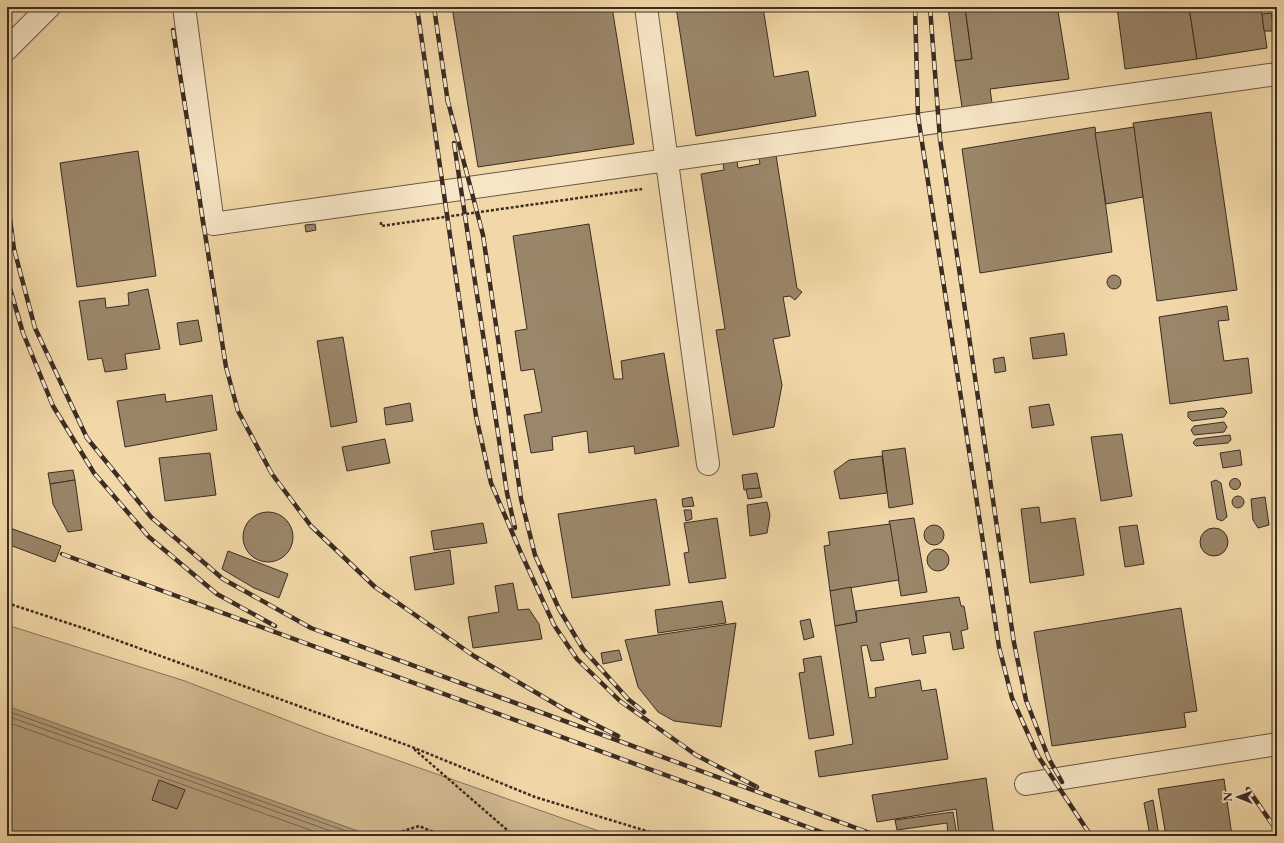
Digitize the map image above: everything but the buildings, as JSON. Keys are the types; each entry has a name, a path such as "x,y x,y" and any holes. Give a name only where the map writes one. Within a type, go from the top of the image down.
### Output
{"street":[{"path":"7,49 48,7"},
{"path":"184,7 213,224 1277,74"},
{"path":"646,7 708,464"},
{"path":"1026,784 1277,744"}],"path":[{"path":"7,603 86,629 412,748 535,797 663,836"},
{"path":"412,748 514,836"},
{"path":"397,833 419,826 443,836"}],"shaded area":[{"path":"7,625 185,681 320,733 613,836 371,836 7,707"}],"water":[{"path":"7,706 372,836 7,836"}],"railway":[{"path":"417,7 476,416 491,483 521,553 554,625 577,659 620,701 696,755 757,787"},
{"path":"434,7 448,103"},
{"path":"915,7 918,116 999,647 1012,698 1038,756 1091,836"},
{"path":"930,7 940,139 1014,643 1026,700 1049,759 1062,782"},
{"path":"173,30 226,367 238,411 272,474 311,526 375,587 474,656 564,709 618,736"},
{"path":"447,98 483,235 521,499 535,555 559,609 583,649 628,699 644,712"},
{"path":"454,143 507,493 515,528"},
{"path":"7,197 14,249 35,328 87,438 151,517 223,579 311,628 878,836"},
{"path":"7,278 23,333 53,406 94,473 149,537 217,594 275,626"},
{"path":"62,554 832,836"},
{"path":"1248,789 1277,831"}]}
